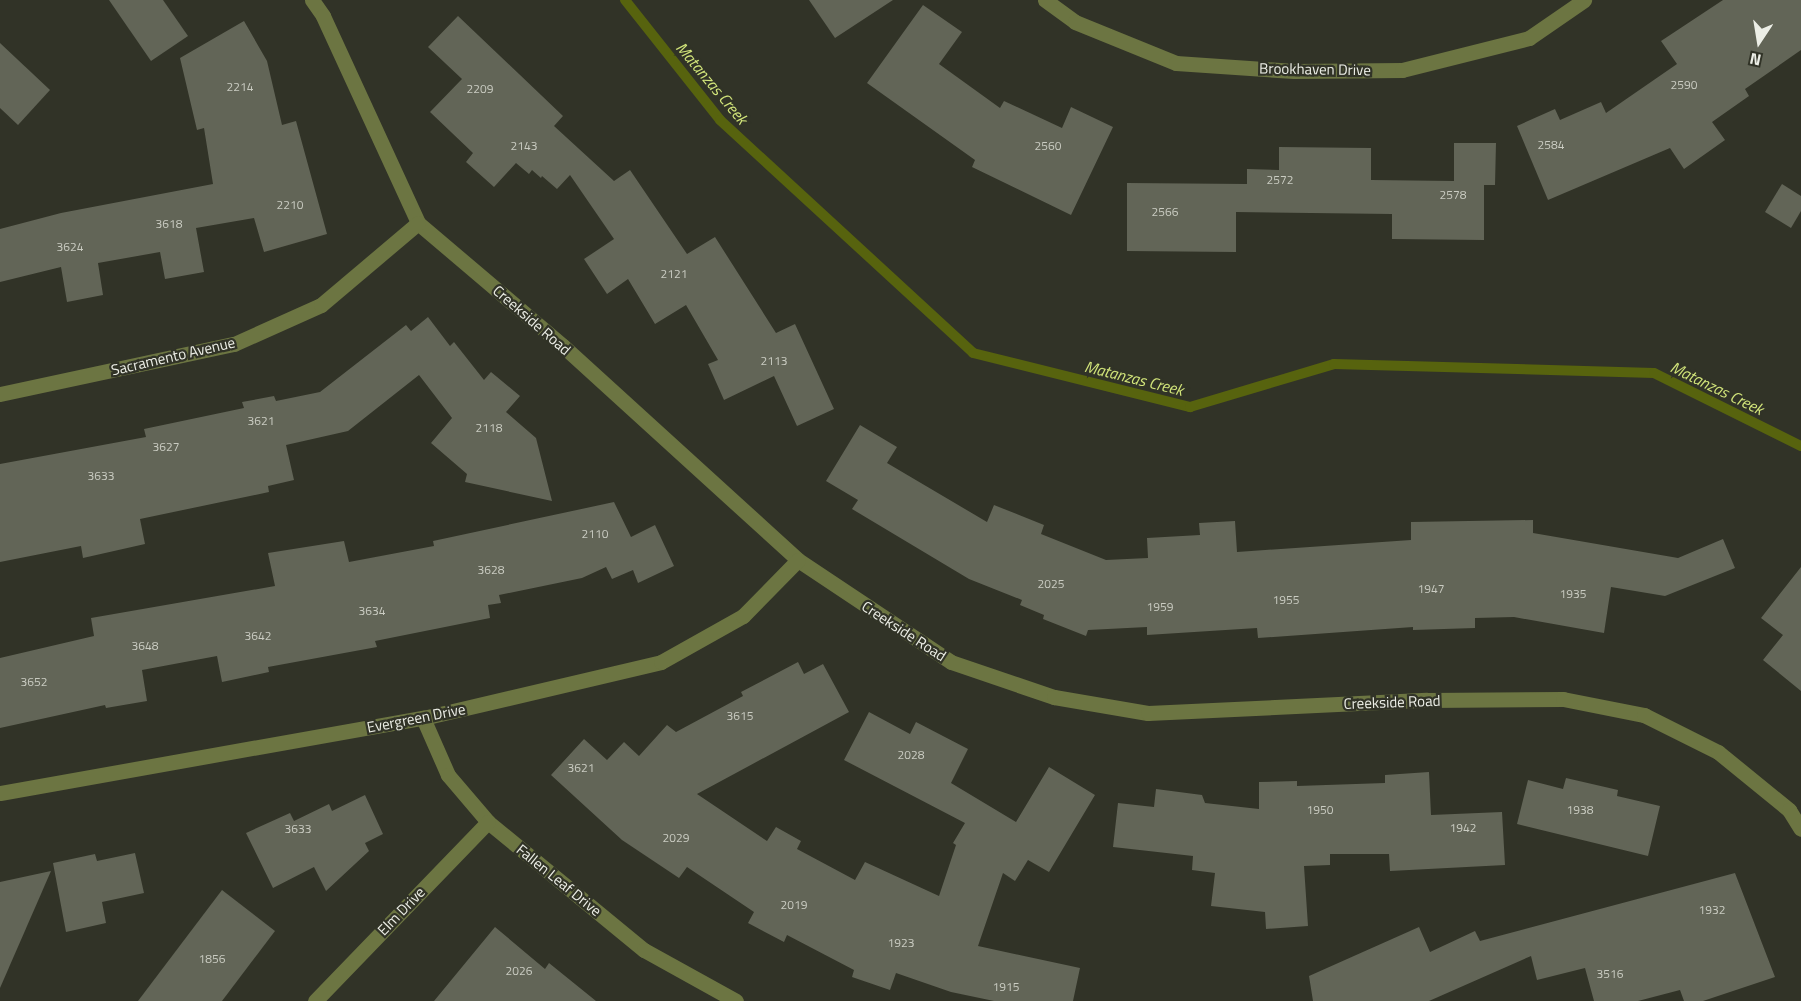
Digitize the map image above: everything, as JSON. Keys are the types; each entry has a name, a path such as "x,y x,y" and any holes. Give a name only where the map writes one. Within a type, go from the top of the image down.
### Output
{"street":[{"name":"Creekside Road","path":"312,0 322,16 418,223 563,346 798,561 951,662 1054,697 1148,713 1427,700 1563,699 1644,715 1718,752 1789,810 1801,829"},
{"name":"Brookhaven Drive","path":"1045,0 1075,22 1176,63 1294,71 1402,70 1529,38 1584,0"},
{"name":"Sacramento Avenue","path":"0,394 234,344 321,305 418,223"},
{"name":"Evergreen Drive","path":"0,793 423,718 661,662 743,616 798,561"},
{"name":"Fallen Leaf Drive","path":"423,718 448,775 488,822 644,950 736,1001"},
{"name":"Elm Drive","path":"315,1001 488,822"}],"building":[{"path":"109,0 163,0 188,36 151,61"},
{"path":"809,0 893,0 835,38"},
{"path":"1723,0 1801,0 1801,50 1745,89 1749,96 1712,122 1725,140 1684,169 1670,148 1548,200 1517,126 1555,109 1560,120 1601,102 1606,113 1677,64 1661,41"},
{"path":"923,5 962,32 939,64 1000,108 1004,101 1062,128 1071,107 1113,127 1071,215 972,167 975,160 867,83"},
{"path":"458,16 563,116 554,126 614,181 630,170 687,254 715,237 776,333 795,324 834,409 797,426 774,376 724,400 708,364 718,360 686,305 655,324 628,279 607,294 584,259 614,239 570,175 557,189 542,176 541,178 532,170 529,174 516,163 494,187 466,162 473,153 430,112 462,79 428,47"},
{"path":"244,21 267,61 282,125 296,121 327,234 264,252 254,218 196,228 204,272 165,279 160,252 98,263 103,295 67,302 61,267 0,282 0,229 61,213 213,184 204,128 197,130 180,58"},
{"path":"0,43 50,90 18,125 0,108"},
{"path":"1454,143 1496,143 1495,185 1484,185 1484,240 1392,239 1392,214 1236,212 1236,252 1127,251 1127,183 1247,184 1247,169 1279,170 1279,147 1371,148 1371,180 1454,181"},
{"path":"1782,184 1801,196 1801,211 1791,228 1765,212"},
{"path":"428,317 450,346 454,342 484,380 491,372 520,396 506,412 536,438 552,501 465,482 467,474 431,443 452,418 419,375 348,431 286,445 294,480 268,486 269,492 140,519 145,544 83,558 81,546 0,562 0,464 146,437 144,429 244,408 242,402 274,396 276,401 320,392 406,325 411,331"},
{"path":"860,425 897,447 887,463 987,522 994,505 1044,525 1041,534 1106,560 1148,558 1147,538 1200,535 1199,523 1235,521 1237,552 1411,540 1411,522 1533,520 1533,533 1678,558 1723,539 1735,568 1665,596 1611,587 1604,633 1514,617 1475,618 1475,628 1413,630 1413,627 1258,638 1257,628 1147,635 1147,627 1088,630 1086,636 1043,619 1044,615 1020,605 1022,600 969,579 852,509 858,500 826,481"},
{"path":"614,502 631,537 655,525 674,566 638,583 633,570 612,579 606,567 582,578 499,595 501,603 488,605 490,618 375,641 377,647 268,667 269,672 222,682 217,656 142,670 147,701 106,708 105,705 0,728 0,658 94,636 91,618 275,586 268,553 344,541 349,562 434,546 433,541"},
{"path":"1801,567 1801,691 1763,660 1783,635 1761,618"},
{"path":"798,662 804,674 823,664 849,712 697,794 767,841 776,827 801,841 797,849 855,880 865,862 939,896 956,845 953,843 965,823 844,760 869,712 910,734 916,722 968,749 951,783 1016,822 1049,767 1095,795 1049,872 1028,860 1015,881 1003,873 978,946 1080,968 1073,1001 994,1001 951,992 896,973 890,990 852,977 854,970 787,935 784,942 748,923 754,912 687,867 679,878 622,840 551,775 584,739 607,760 624,742 639,756 667,725 676,732 743,696 741,692"},
{"path":"1429,772 1431,815 1502,812 1505,865 1390,871 1389,854 1330,854 1330,865 1304,866 1308,926 1266,929 1265,912 1211,906 1215,873 1192,870 1193,856 1113,847 1118,803 1154,807 1156,789 1202,795 1205,803 1259,809 1259,782 1297,781 1297,786 1385,783 1385,775"},
{"path":"1566,778 1618,790 1617,796 1660,806 1648,856 1517,824 1528,780 1563,789"},
{"path":"365,795 383,834 365,843 369,851 326,891 314,867 273,888 246,833 290,813 294,821 329,804 332,811"},
{"path":"135,853 144,893 102,902 106,923 66,932 53,863 95,854 97,861"},
{"path":"51,871 0,988 0,882"},
{"path":"1735,873 1775,977 1703,1001 1684,1001 1680,990 1638,1001 1594,1001 1585,968 1537,980 1531,956 1429,1001 1313,1001 1309,976 1419,927 1430,952 1475,931 1480,941"},
{"path":"222,890 275,931 222,1001 138,1001"},
{"path":"495,927 545,969 549,963 596,1001 434,1001"}],"waterway":[{"name":"Matanzas Creek","path":"625,0 720,120 973,353 1190,407 1334,364 1654,373 1801,446"}]}
